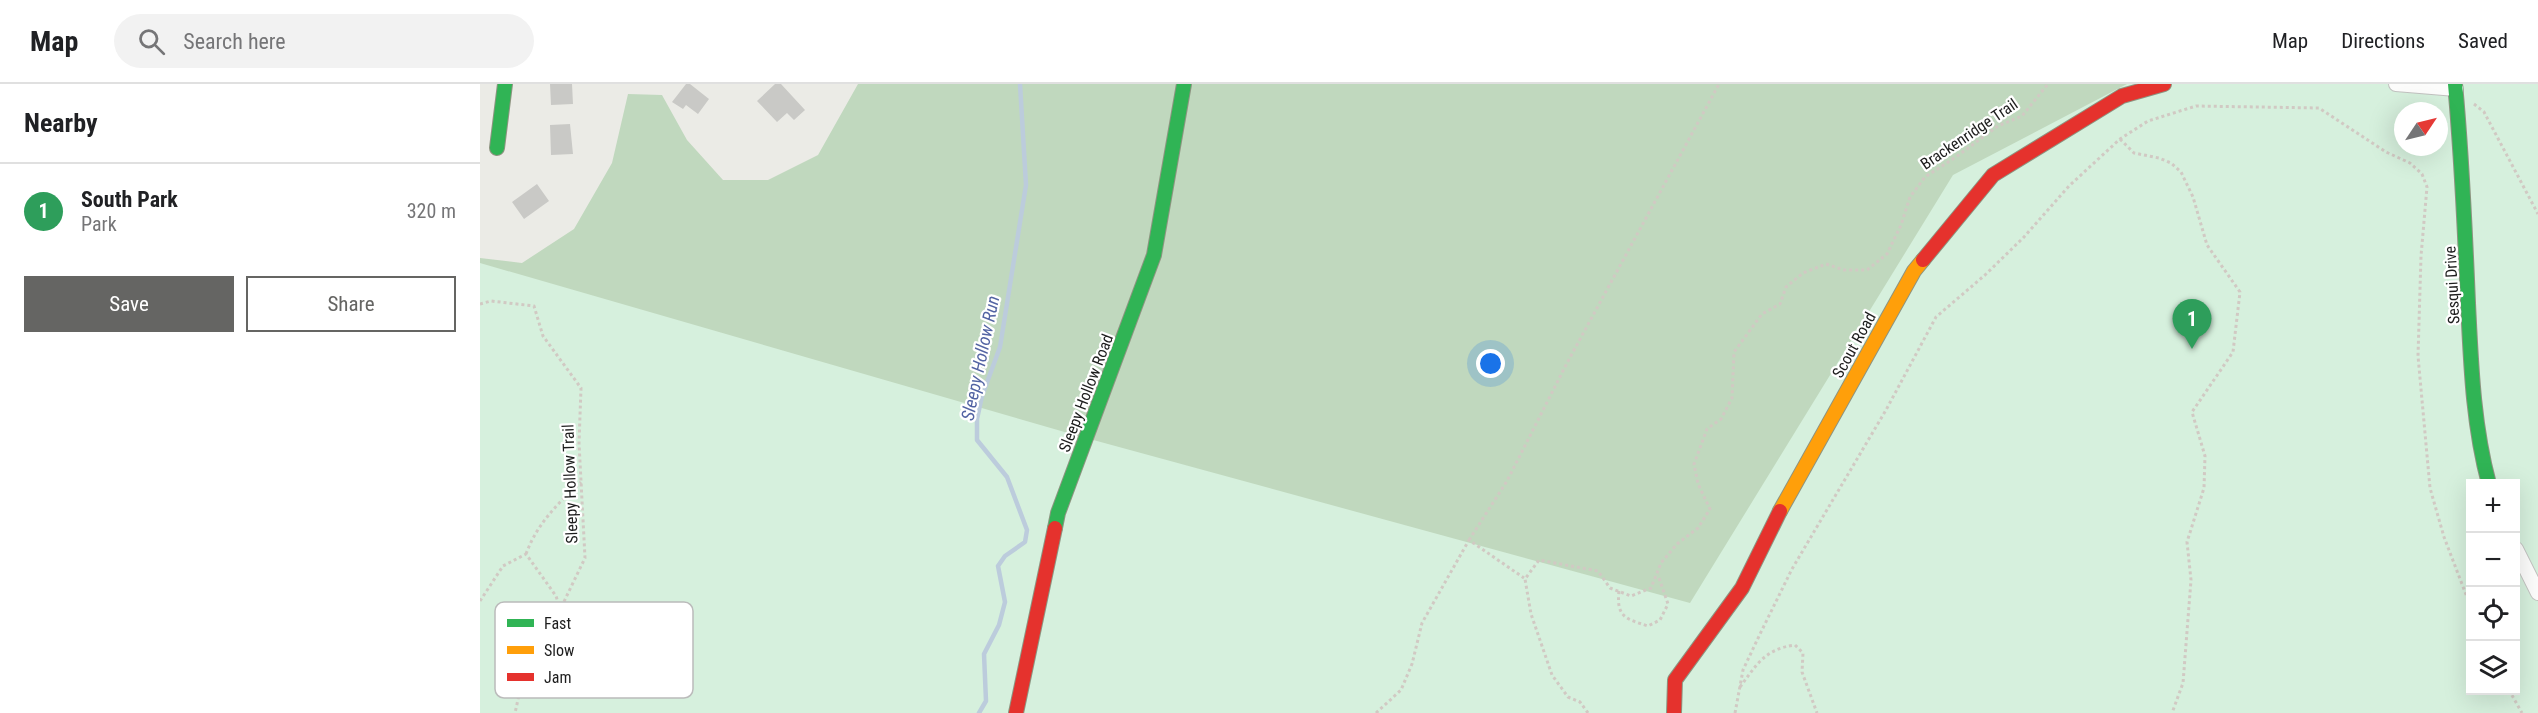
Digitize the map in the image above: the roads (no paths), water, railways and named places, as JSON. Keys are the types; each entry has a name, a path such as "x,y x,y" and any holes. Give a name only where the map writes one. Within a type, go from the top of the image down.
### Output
{"street":[{"path":"497,148 505,84"},
{"name":"Sleepy Hollow Road","path":"1016,713 1058,513 1154,255 1184,84"},
{"name":"Scout Road","path":"1674,713 1675,680 1742,588 1768,534 1914,271 1993,175 2122,96 2164,84"},
{"path":"2396,84 2456,87"},
{"name":"Sesqui Drive","path":"2456,87 2462,144 2473,388 2481,454 2488,479"},
{"path":"2520,557 2538,593"}],"waterway":[{"name":"Sleepy Hollow Run","path":"979,713 986,701 984,654 999,625 1005,602 998,566 1005,556 1025,542 1027,530 1007,477 977,440 977,419 982,396 1000,347 1026,185 1020,84"}],"place":[{"name":"South Park","path":"2192,349"}]}
